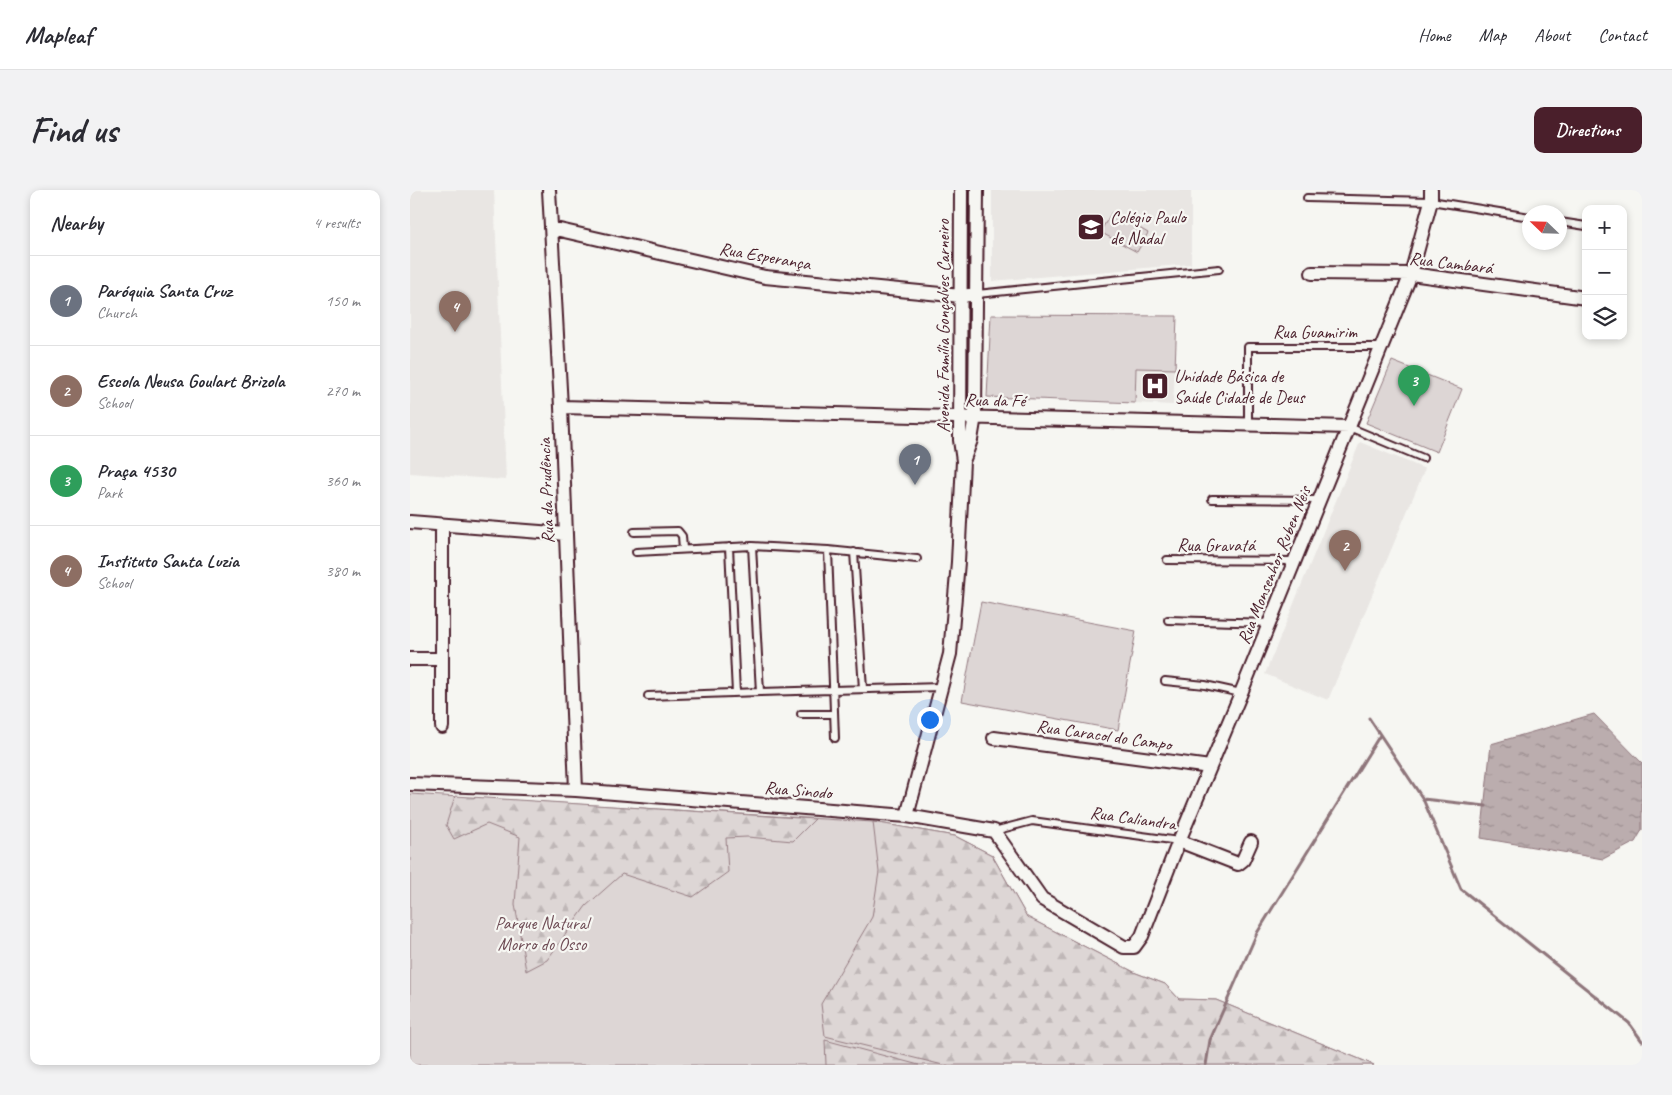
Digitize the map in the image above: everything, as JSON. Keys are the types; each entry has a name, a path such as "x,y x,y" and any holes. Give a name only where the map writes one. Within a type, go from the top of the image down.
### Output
{"street":[{"name":"Rua da Prudência","path":"549,190 561,407 576,790"},
{"name":"Avenida Família Gonçalves Carneiro","path":"907,816 951,645 958,562 963,461 960,416 961,190"},
{"name":"Avenida Família Gonçalves Carneiro","path":"963,461 971,440 975,416 977,190"},
{"name":"Rua Monsenhor Ruben Neis","path":"994,831 1042,899 1124,947 1134,946 1142,936 1178,841 1270,623 1411,274 1431,196"},
{"name":"Rua Esperança","path":"550,228 765,277 961,296 977,294"},
{"name":"Rua Cambará","path":"1312,273 1411,274 1582,297"},
{"name":"Rua da Fé","path":"561,407 975,416 1349,427"},
{"path":"410,522 566,534"},
{"path":"442,525 442,727"},
{"path":"410,659 442,659"},
{"name":"Rua Caracol do Campo","path":"994,738 1210,767"},
{"name":"Rua Sinodo","path":"410,784 576,790 907,816 994,831"},
{"name":"Rua Caliandra","path":"1178,841 1238,864 1243,860 1251,842"}],"lane":[{"path":"1307,198 1431,196 1522,215"},
{"path":"1567,223 1582,225"},
{"path":"977,294 1219,269"},
{"name":"Rua Guamirim","path":"1248,424 1248,347 1381,347"},
{"name":"Rua da Fé","path":"1349,427 1423,458"},
{"path":"1212,499 1320,500"},
{"path":"634,532 678,531 682,536 683,550"},
{"path":"636,552 752,546 828,550 917,558"},
{"path":"752,546 760,692"},
{"path":"729,547 736,693"},
{"path":"828,550 835,738"},
{"path":"854,552 863,689"},
{"name":"Rua Gravatá","path":"1167,560 1295,561"},
{"path":"1168,620 1270,623"},
{"path":"1165,681 1205,684 1241,693"},
{"path":"648,696 941,687"},
{"path":"802,714 834,714"},
{"name":"Rua Caliandra","path":"994,831 1032,821 1178,841"}],"shaded area":[{"path":"410,190 494,190 506,480 410,473"},
{"name":"Colégio Paulo de Nadal","path":"992,190 1191,190 1191,264 992,281"},
{"name":"Unidade Básica de Saúde Cidade de Deus","path":"1136,367 1175,369 1173,405 1135,403"},
{"path":"1360,442 1425,469 1328,700 1265,674"}],"green space":[{"path":"1112,212 1148,233 1137,252 1100,232"},
{"path":"991,315 1177,316 1175,369 1136,368 1135,403 987,397"},
{"path":"1392,361 1462,389 1437,452 1366,423"},
{"path":"981,602 1136,631 1118,730 962,701"},
{"name":"Parque Natural Morro do Osso","path":"410,794 873,822 955,836 992,855 1027,917 1136,973 1165,984 1179,999 1216,1000 1374,1065 410,1065"},
{"path":"455,796 815,819 793,841 747,837 726,838 728,872 693,897 622,874 586,906 547,960 526,971 515,904 520,837 487,824 454,839 446,825"},
{"path":"873,822 955,836 992,855 1027,917 1136,973 1165,984 1179,999 1216,1000 1374,1065 943,1065 825,1036 821,1004 872,917 879,872"},
{"path":"825,1040 919,1065 826,1065"}],"water":[{"path":"1594,714 1642,763 1642,830 1635,842 1603,859 1481,838 1491,744"}],"waterway":[{"path":"1369,718 1423,799 1461,889 1629,1023 1642,1041"},
{"path":"1206,1065 1210,1040 1257,933 1380,735"},
{"path":"1423,799 1486,806"}],"place":[{"name":"Colégio Paulo de Nadal","path":"1091,227"},
{"name":"Instituto Santa Luzia","path":"455,332"},
{"name":"Unidade Básica de Saúde Cidade de Deus","path":"1155,386"},
{"name":"Praça 4530","path":"1414,406"},
{"name":"Paróquia Santa Cruz","path":"915,485"},
{"name":"Escola Neusa Goulart Brizola","path":"1345,571"}]}
